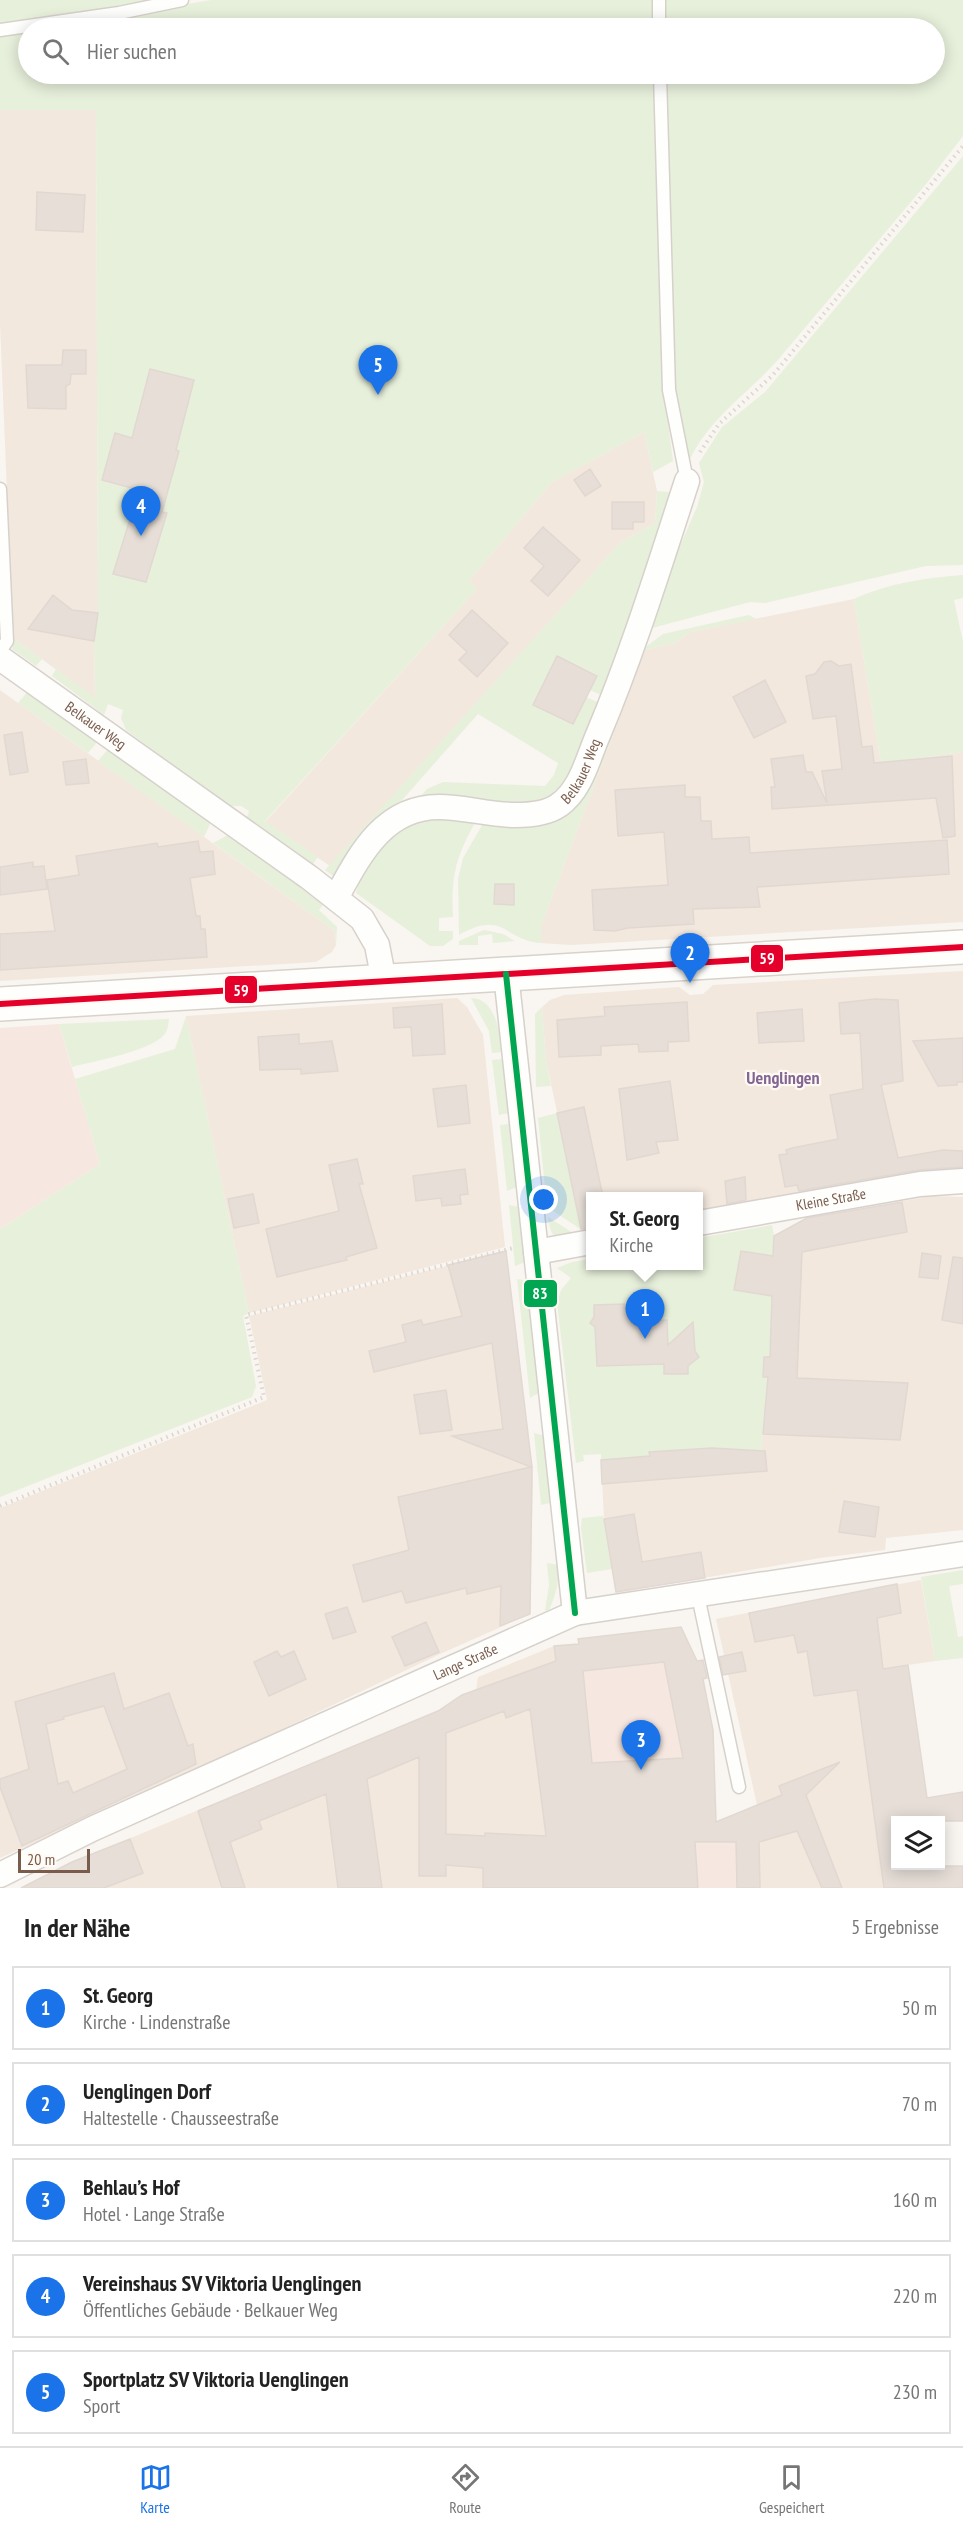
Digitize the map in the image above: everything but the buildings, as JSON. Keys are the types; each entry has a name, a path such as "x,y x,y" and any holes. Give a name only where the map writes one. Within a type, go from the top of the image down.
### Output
{"main road":[{"path":"0,1005 963,947"}],"street":[{"name":"Belkauer Weg","path":"336,898 355,862 375,834 401,815 437,807 508,815 534,815 559,806 576,788 616,692 645,613 687,481"},
{"name":"Belkauer Weg","path":"0,658 336,898 362,919 377,945 384,981"},
{"path":"506,974 575,1613"},
{"name":"Kleine Straße","path":"703,1222 920,1184 963,1180"},
{"path":"536,1247 586,1242"},
{"name":"Lange Straße","path":"0,1875 92,1829 575,1613 963,1554"}],"lane":[{"path":"79,18 182,0"},
{"path":"659,0 659,18"},
{"path":"0,30 18,27"},
{"path":"660,84 669,390 687,481"},
{"path":"0,489 7,641 0,651"},
{"path":"698,1596 739,1787"}],"path":[{"path":"687,481 698,455 719,424 773,375 963,146"},
{"path":"0,1506 264,1397 246,1315 536,1247"}],"shaded area":[{"path":"0,110 96,110 98,613 94,641 95,698 13,638 0,323"},
{"path":"644,432 657,491 655,523 621,542 330,866 265,822 476,590 469,581 552,482"},
{"path":"854,599 881,763 963,752 963,922 571,945 541,943 541,926 645,650 675,643 690,632"},
{"path":"0,690 335,931 336,945 332,952 316,962 0,981"},
{"path":"963,971 963,1174 703,1214 703,1192 586,1192 586,1229 582,1230 546,1060 542,1007 550,1000 564,995 679,987 690,995 703,994 713,985"},
{"path":"457,998 467,1007 483,1035 505,1247 249,1313 186,1016"},
{"path":"59,1024 100,1164 0,1229 0,1028"},
{"path":"931,1196 963,1197 963,1530 886,1538 885,1550 820,1558 616,1593 604,1519 601,1460 649,1456 649,1452 761,1451 768,1377 763,1377 770,1357 774,1236 806,1219"},
{"path":"506,1251 533,1477 530,1614 440,1654 198,1769 0,1858 0,1508 267,1400 249,1316"},
{"path":"921,1580 935,1661 854,1673 884,1888 737,1888 737,1813 757,1805 716,1619"},
{"path":"679,1627 681,1642 687,1640 698,1664 700,1663 713,1730 716,1826 736,1842 737,1888 550,1888 576,1843 554,1646 578,1644 578,1639"},
{"path":"554,1646 576,1844 550,1888 21,1888 87,1856 438,1711 462,1695 476,1690 478,1677"}],"green space":[{"path":"0,0 154,0 43,18 18,18 18,22 0,25"},
{"path":"211,0 652,0 652,18 102,18"},
{"path":"666,0 963,0 963,136 926,184 777,361 718,419 698,444 690,459 684,456 676,407 665,84 945,84 945,18 665,18"},
{"path":"18,32 18,84 653,84 666,408 673,461 653,472 644,432 552,482 469,581 477,589 265,821 318,857 313,864 247,817 249,811 241,806 229,806 126,730 121,718 123,710 108,704 104,715 52,676 56,669 95,697 94,641 98,613 96,110 0,110 0,35"},
{"path":"963,156 963,565 926,566 765,603 750,602 652,628 645,626 697,507 704,482 699,463 722,427 765,392"},
{"path":"657,491 669,492 667,522 605,697 590,690 597,675 557,656 533,704 572,724 586,697 602,704 568,788 534,809 413,805 427,789 443,782 545,786 554,775 558,763 478,714 336,878 325,870 621,542 655,523"},
{"path":"963,575 963,598 954,600 963,642 963,752 881,763 854,599 907,582"},
{"path":"749,615 756,619 690,632 675,643 645,650 541,926 541,943 529,941 503,928 486,925 459,935 458,879 463,858 485,820 526,826 550,823 560,818 580,797 635,655 663,634"},
{"path":"13,638 42,659 36,666 12,649"},
{"path":"29,690 98,741 88,753 18,703"},
{"path":"109,748 211,822 204,837 98,761"},
{"path":"445,817 477,819 456,866 453,917 439,918 439,931 453,931 453,939 443,946 430,946 356,893 372,857 392,835 411,824"},
{"path":"228,835 324,903 319,910 337,927 336,945 335,931 213,843"},
{"path":"484,930 503,934 515,941 493,943 492,934 478,936 478,945 459,945 459,941"},
{"path":"471,998 486,1004 491,1010 498,1027 502,1052 492,1053 489,1031"},
{"path":"542,1007 546,1060 551,1086 536,1087 535,1014"},
{"path":"186,1016 249,1313 243,1316 256,1386 252,1397 0,1497 0,1229 100,1164 75,1079 175,1049"},
{"path":"169,1019 168,1028 163,1036 145,1047 72,1067 59,1024"},
{"path":"502,1059 509,1113 499,1115 492,1060"},
{"path":"557,1113 582,1230 547,1207 538,1118"},
{"path":"510,1124 517,1187 507,1191 500,1125"},
{"path":"509,1205 519,1207 525,1262 515,1266"},
{"path":"548,1217 573,1233 575,1241 555,1236"},
{"path":"772,1225 774,1236 770,1357 763,1377 768,1377 761,1451 650,1452 649,1456 601,1460 601,1454 583,1455 584,1461 576,1463 557,1303 561,1290 571,1278 557,1268 586,1260 586,1270 703,1270 703,1237"},
{"path":"517,1279 528,1281 540,1392 530,1398"},
{"path":"534,1433 545,1436 553,1502 541,1505"},
{"path":"603,1516 612,1569 587,1573 581,1528 582,1518"},
{"path":"547,1563 559,1565 559,1571 554,1599 549,1610 545,1611 549,1585"},
{"path":"963,1570 963,1584 949,1586 958,1637 963,1636 963,1658 935,1661 921,1577"}],"transit line":[{"name":"59","path":"0,1004 963,947"},
{"name":"83","path":"506,974 575,1613"}],"place":[{"name":"Sportplatz SV Viktoria Uenglingen","path":"378,395"},
{"name":"Vereinshaus SV Viktoria Uenglingen","path":"141,536"},
{"name":"Uenglingen Dorf","path":"690,983"},
{"name":"St. Georg","path":"645,1339"},
{"name":"Behlau’s Hof","path":"641,1770"}],"district":[{"name":"Uenglingen","path":"783,1078"}]}
